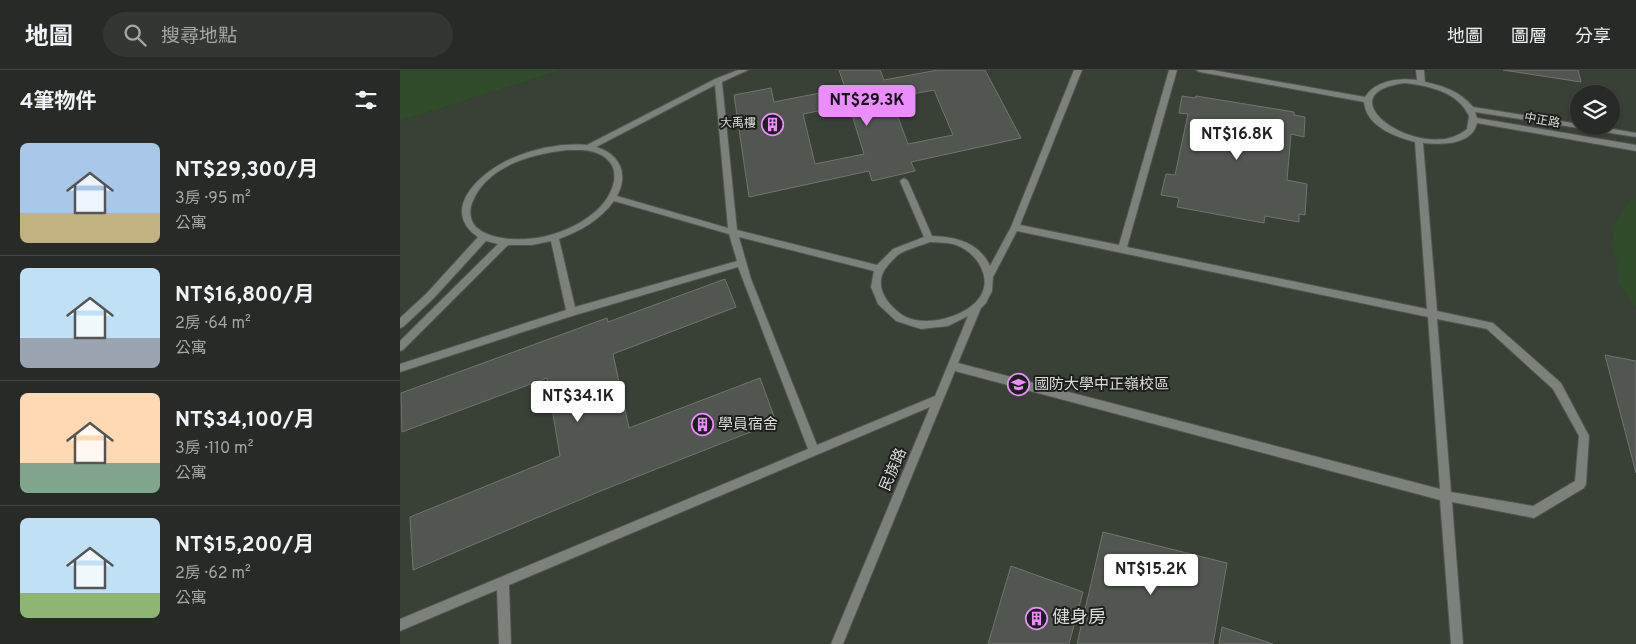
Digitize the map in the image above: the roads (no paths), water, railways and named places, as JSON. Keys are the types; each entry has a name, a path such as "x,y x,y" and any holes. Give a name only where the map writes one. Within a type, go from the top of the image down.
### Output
{"lane":[{"path":"588,148 718,81 744,70"},
{"path":"989,276 1015,227 1078,70"},
{"path":"1122,250 1173,70"},
{"path":"1200,70 1368,100"},
{"path":"1420,70 1421,82"},
{"path":"718,81 733,232 742,263 814,451"},
{"path":"1390,82 1421,82 1449,92 1469,108 1474,120 1472,129 1464,136 1458,138 1436,142 1419,140 1402,135 1376,119 1369,109 1368,100 1371,92 1379,86 1390,82"},
{"name":"中正路","path":"1469,108 1570,125"},
{"name":"中正路","path":"1474,120 1636,148"},
{"name":"中正路","path":"1620,132 1636,135"},
{"path":"1419,140 1457,644"},
{"path":"567,147 588,148 603,153 614,161 620,172 619,184 613,198 592,218 578,226 554,237 529,242 505,243 483,238 470,228 465,214 469,198 481,183 498,169 520,157 544,150 567,147"},
{"path":"904,181 929,239"},
{"path":"613,198 879,270"},
{"path":"953,366 1446,496 1534,512 1580,484 1584,436 1557,386 1490,326 1015,227"},
{"path":"554,237 571,312"},
{"path":"400,324 430,296 483,238"},
{"path":"929,239 946,240 962,244 976,252 985,263 989,276 989,286 977,306 962,317 943,324 922,325 903,320 887,311 878,299 875,284 879,270 887,258 898,249 929,239"},
{"path":"400,347 505,243"},
{"path":"400,368 571,312 742,263"},
{"name":"民族路","path":"836,644 977,306"},
{"path":"400,625 940,398"},
{"path":"503,582 505,644"}],"place":[{"name":"大禹樓","path":"772,124"},
{"name":"國防大學中正嶺校區","path":"1018,385"},
{"name":"學員宿舍","path":"702,425"},
{"name":"健身房","path":"1036,618"}]}
